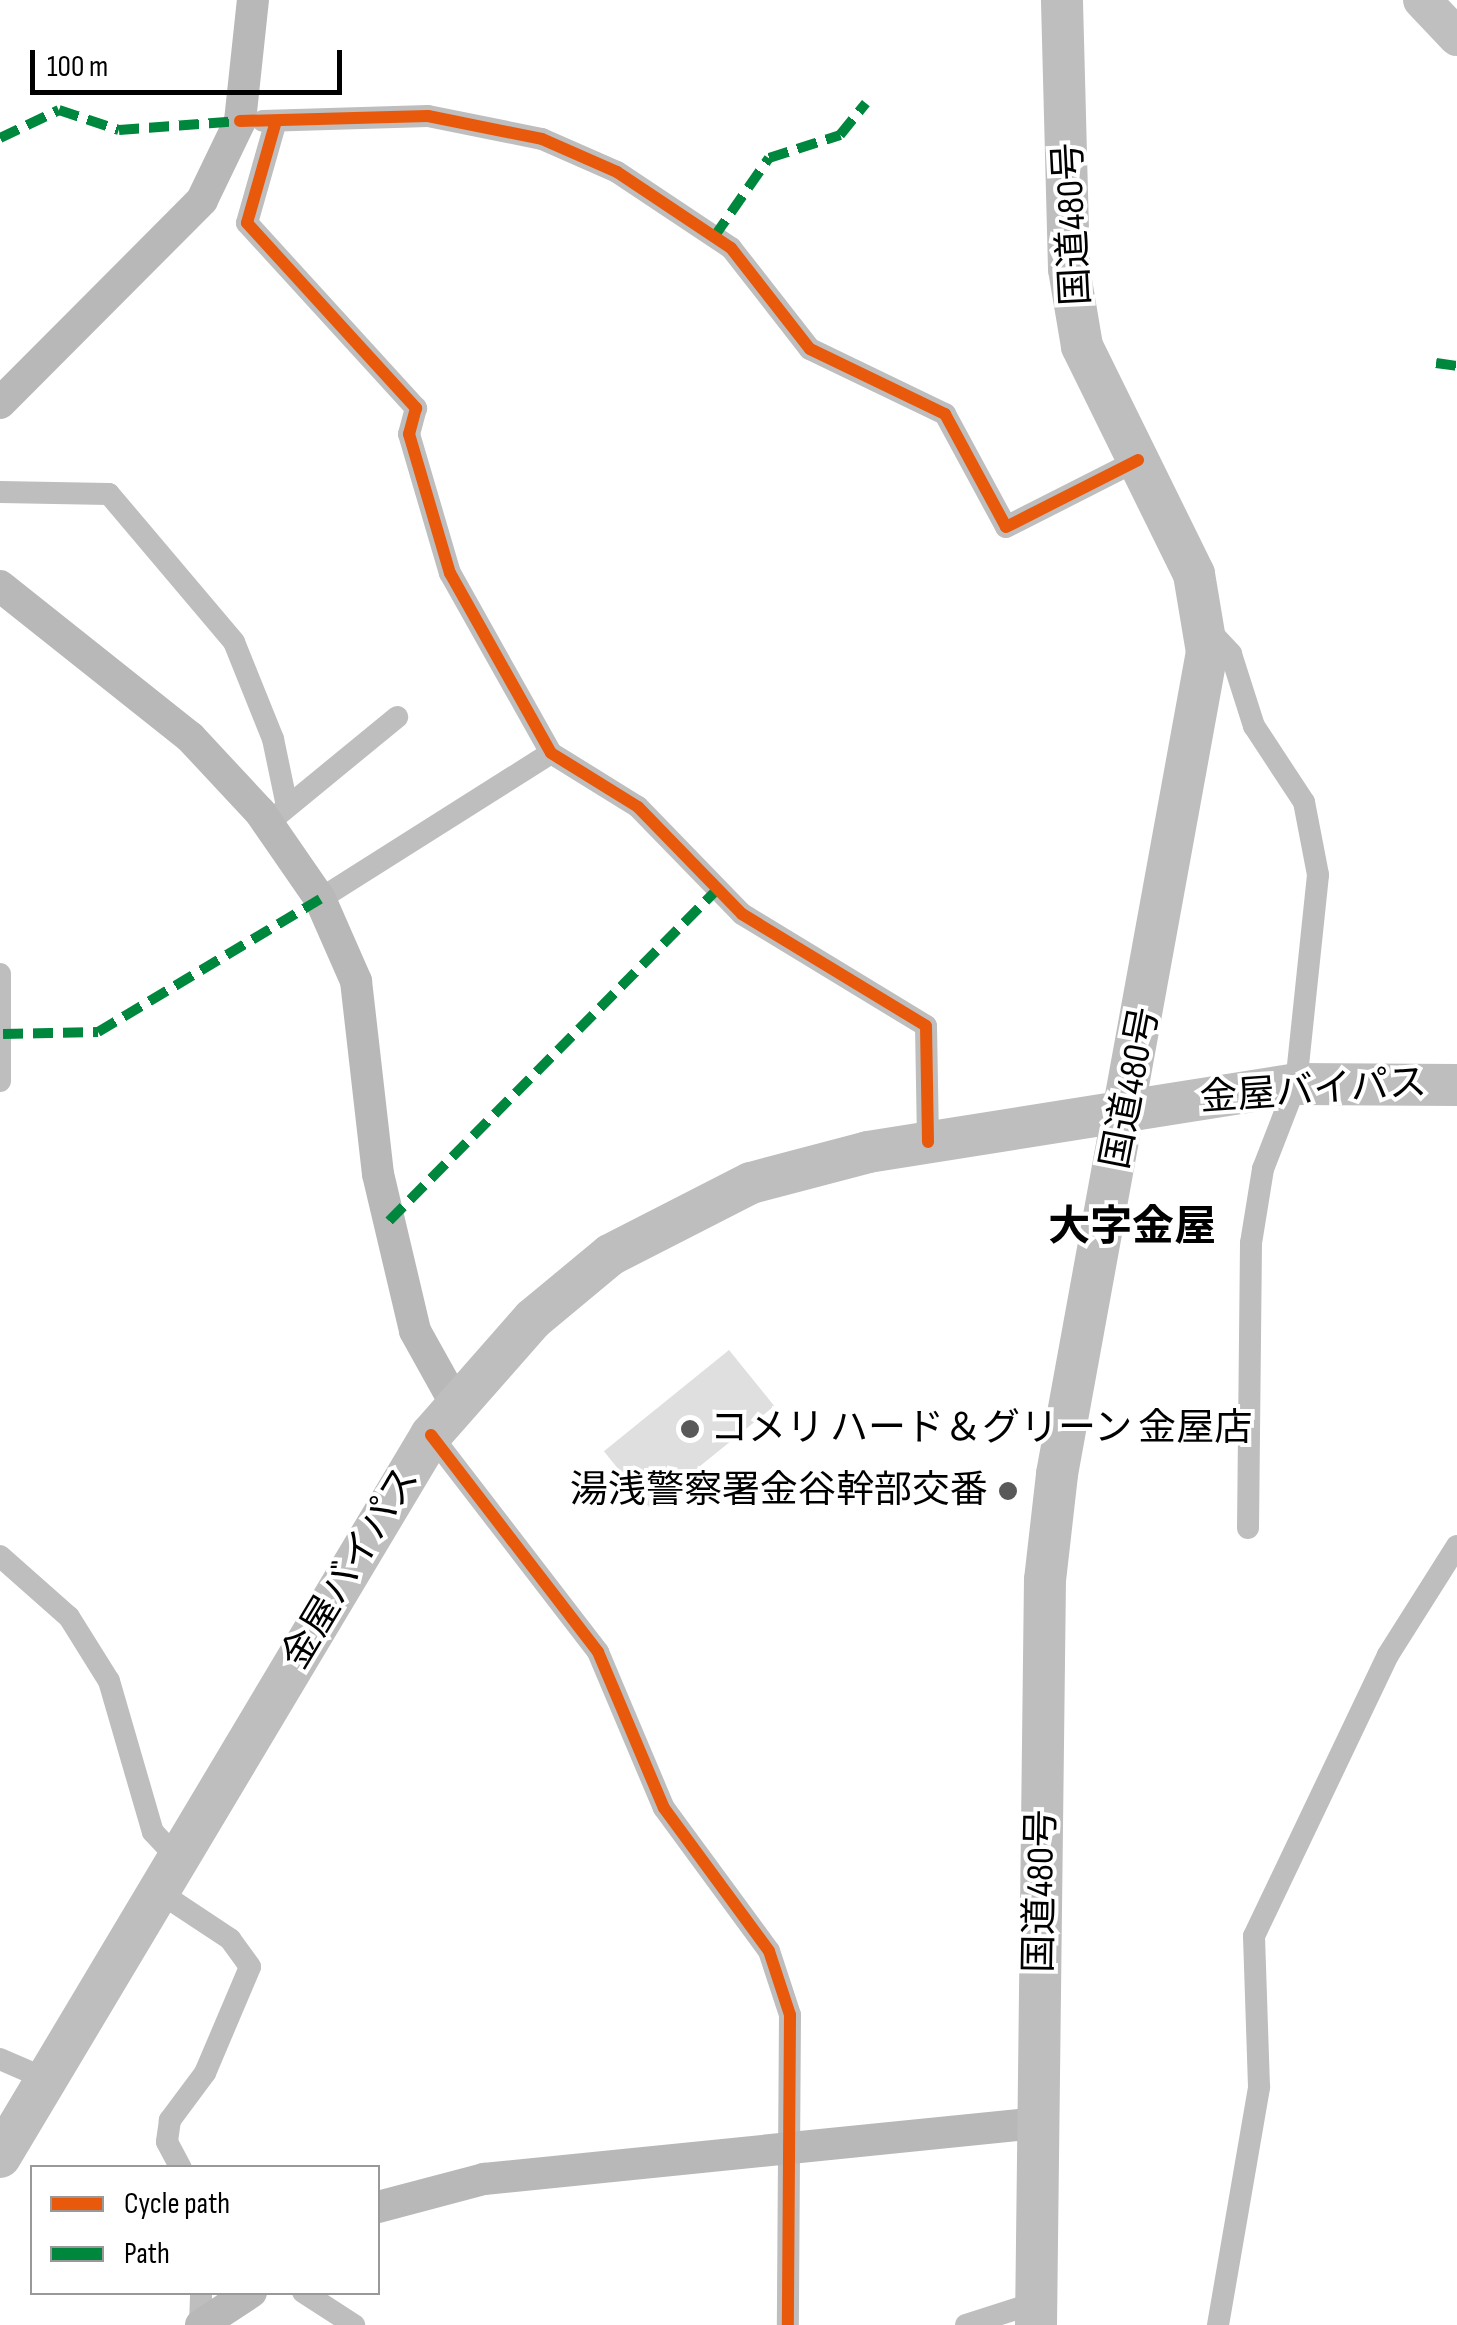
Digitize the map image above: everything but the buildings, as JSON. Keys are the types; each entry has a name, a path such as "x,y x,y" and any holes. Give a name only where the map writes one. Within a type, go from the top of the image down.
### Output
{"highway":[{"name":"国道480号","path":"1036,2314 1046,1580 1206,627 1194,574 1082,346 1069,268 1062,0"},
{"name":"金屋バイパス","path":"0,2157 166,1874 443,1419 560,1294 663,1221 810,1164 1127,1106 1296,1084 1457,1085"}],"street":[{"path":"0,402 188,218 240,121 252,0"},
{"path":"240,121 428,116 542,140 617,172 731,248 810,349 945,414 1006,527 1138,460"},
{"path":"276,121 246,222 416,408 409,434 450,572 550,753 638,806 742,914 926,1026 928,1142"},
{"path":"0,492 109,494 234,642 273,739 278,815"},
{"path":"0,586 190,737 278,815 320,899 362,1007 378,1174 415,1332 443,1419 598,1652 664,1808 769,1951 790,2015 782,2147 788,2325"},
{"path":"1206,627 1232,654 1254,726 1304,802 1318,874 1296,1084 1263,1169 1251,1243 1248,1528"},
{"path":"278,815 397,717"},
{"path":"320,899 550,753"},
{"path":"0,974 0,1081"},
{"path":"1218,2325 1260,2069 1254,1936 1388,1655 1457,1546"},
{"path":"0,1556 69,1618 110,1681 166,1874 230,1939 250,1967 204,2074 170,2120 167,2142 179,2165"},
{"path":"0,2059 46,2079"},
{"path":"380,2206 484,2179 1038,2123"},
{"path":"200,2325 201,2295"},
{"path":"200,2325 246,2295"},
{"path":"308,2295 354,2325"},
{"path":"966,2325 1036,2314"}],"waterway":[{"path":"1422,0 1457,37"}],"marked path":[{"path":"714,237 769,158 840,135 866,103"},
{"path":"0,138 59,110 119,130 240,121"},
{"path":"1436,363 1457,366"},
{"path":"389,1221 715,891"},
{"path":"3,1034 98,1032 320,899"}],"cycle path":[{"path":"240,121 428,116 542,139 617,172 731,248 810,349 945,414 1006,527 1138,460"},
{"path":"276,121 247,223 416,408 409,434 450,573 551,753 638,807 742,914 926,1026 928,1142"},
{"path":"431,1435 598,1652 664,1808 769,1951 790,2015 788,2325"}],"place":[{"name":"コメリ ハード＆グリーン 金屋店","path":"690,1429"},
{"name":"湯浅警察署金谷幹部交番","path":"1008,1491"}],"district":[{"name":"大字金屋","path":"1132,1228"}]}
